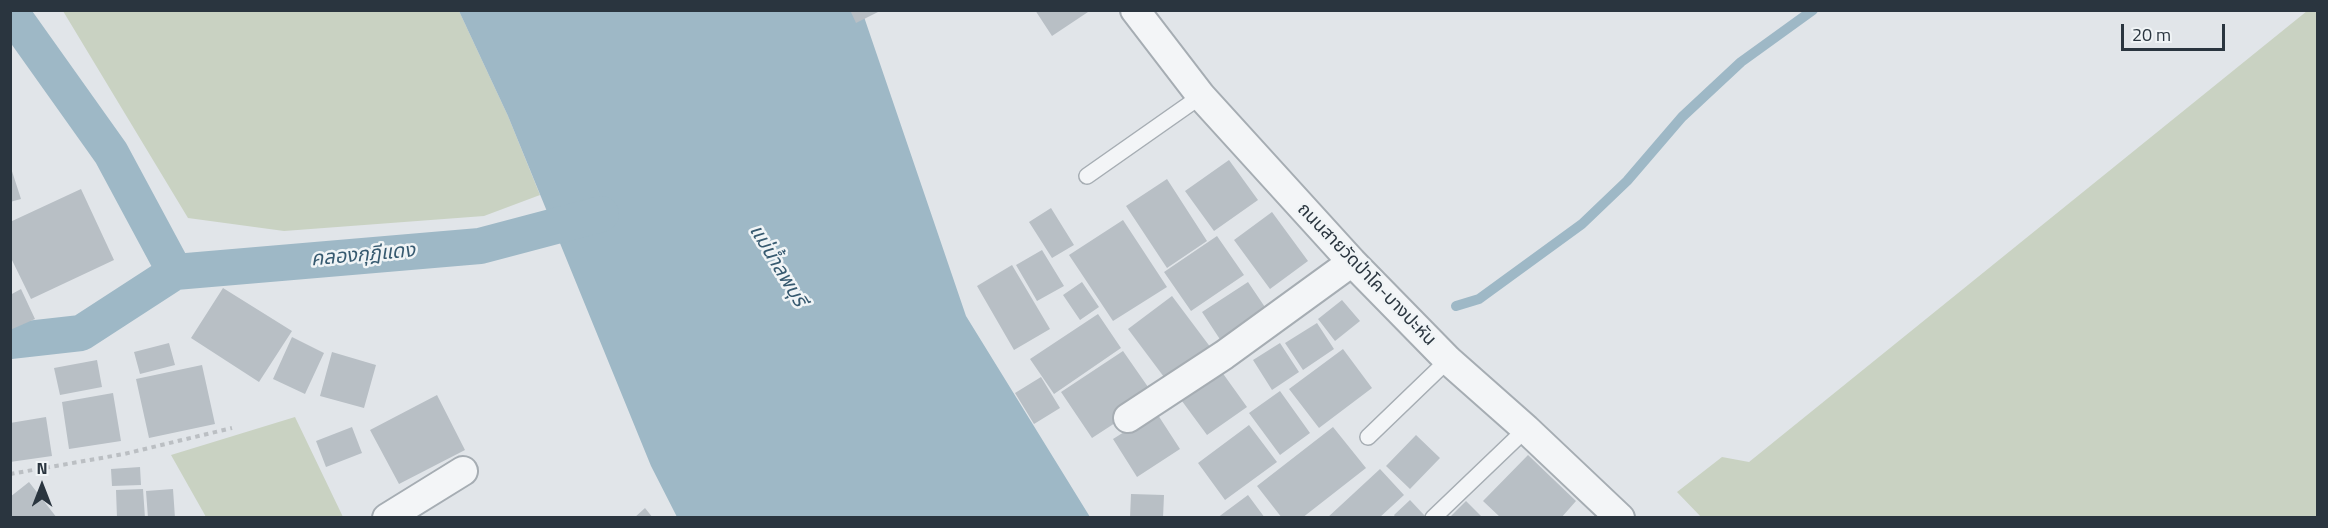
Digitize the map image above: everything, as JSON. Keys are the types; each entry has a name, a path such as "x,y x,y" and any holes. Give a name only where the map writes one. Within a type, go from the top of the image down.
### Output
{"street":[{"name":"ถนนสายวัดป่าโค-บางปะหัน","path":"1136,10 1201,96 1352,262 1448,360 1526,429 1611,514"},
{"path":"1128,418 1234,348 1352,262"},
{"path":"387,518 463,471"}],"lane":[{"path":"1087,176 1201,96"},
{"path":"1368,437 1448,360"},
{"path":"1433,518 1526,429"}],"path":[{"path":"10,474 123,454 232,428"}],"green space":[{"path":"63,11 459,11 508,116 540,195 484,216 284,231 188,218"},
{"path":"2307,11 2318,11 2317,517 1702,518 1677,492 1722,457 1749,462"},
{"path":"295,417 343,517 206,517 171,455"}],"water":[{"name":"แม่น้ำลพบุรี","path":"459,11 862,11 966,316 1090,517 677,517 651,466 508,116"}],"building":[{"path":"850,10 882,10 856,23"},
{"path":"1035,10 1091,10 1052,36"},
{"path":"1229,160 1258,200 1214,231 1185,191"},
{"path":"10,165 21,199 10,202"},
{"path":"1167,179 1207,241 1167,268 1126,206"},
{"path":"81,189 114,260 31,299 10,256 10,222"},
{"path":"1051,208 1074,245 1052,258 1029,222"},
{"path":"1272,212 1308,261 1270,289 1234,240"},
{"path":"1123,220 1167,287 1113,321 1069,255"},
{"path":"1217,236 1244,275 1191,311 1164,272"},
{"path":"1042,250 1064,286 1037,301 1016,265"},
{"path":"1012,265 1050,329 1014,350 977,286"},
{"path":"1082,282 1099,307 1080,320 1063,295"},
{"path":"1248,282 1273,319 1227,350 1202,312"},
{"path":"223,288 292,331 259,382 191,338"},
{"path":"21,289 35,319 10,330 10,295"},
{"path":"1172,296 1214,352 1170,385 1128,329"},
{"path":"1342,300 1360,321 1335,341 1318,319"},
{"path":"1098,314 1121,348 1054,394 1030,359"},
{"path":"1317,323 1334,349 1303,370 1285,343"},
{"path":"292,337 324,353 305,394 273,379"},
{"path":"169,343 175,365 140,374 134,352"},
{"path":"1280,343 1299,372 1272,390 1253,360"},
{"path":"1343,349 1372,388 1319,428 1289,389"},
{"path":"1123,351 1155,397 1092,438 1061,392"},
{"path":"332,352 376,365 364,408 320,396"},
{"path":"97,360 102,387 60,395 54,368"},
{"path":"202,365 215,424 149,438 136,379"},
{"path":"1219,368 1247,407 1207,435 1179,397"},
{"path":"1041,377 1060,408 1034,424 1015,393"},
{"path":"1280,391 1310,433 1280,455 1249,413"},
{"path":"113,393 121,441 69,449 62,402"},
{"path":"437,395 465,450 399,484 370,430"},
{"path":"1156,412 1180,449 1137,477 1113,439"},
{"path":"46,417 52,456 10,462 10,423"},
{"path":"1249,425 1277,462 1225,500 1198,463"},
{"path":"352,427 362,453 326,467 316,441"},
{"path":"1333,427 1366,468 1302,518 1282,518 1257,486"},
{"path":"1416,435 1440,458 1410,489 1386,466"},
{"path":"1528,455 1576,501 1561,518 1501,518 1483,501"},
{"path":"140,467 141,485 112,486 111,469"},
{"path":"1380,469 1404,495 1379,518 1327,518"},
{"path":"29,482 57,518 10,518 10,497"},
{"path":"143,489 145,518 117,518 116,490"},
{"path":"173,489 175,518 148,518 146,491"},
{"path":"1131,494 1164,495 1163,518 1130,518"},
{"path":"1248,495 1265,518 1217,518"},
{"path":"1410,500 1425,516 1396,518 1394,515"},
{"path":"1466,501 1483,518 1449,518"},
{"path":"645,508 653,518 634,518"}],"waterway":[{"path":"1456,306 1479,299 1582,224 1627,181 1682,117 1741,62 1813,10"},
{"path":"10,11 111,153 175,272"},
{"name":"คลองกุฎีแดง","path":"10,341 81,333 175,272 480,246 601,214"}]}
